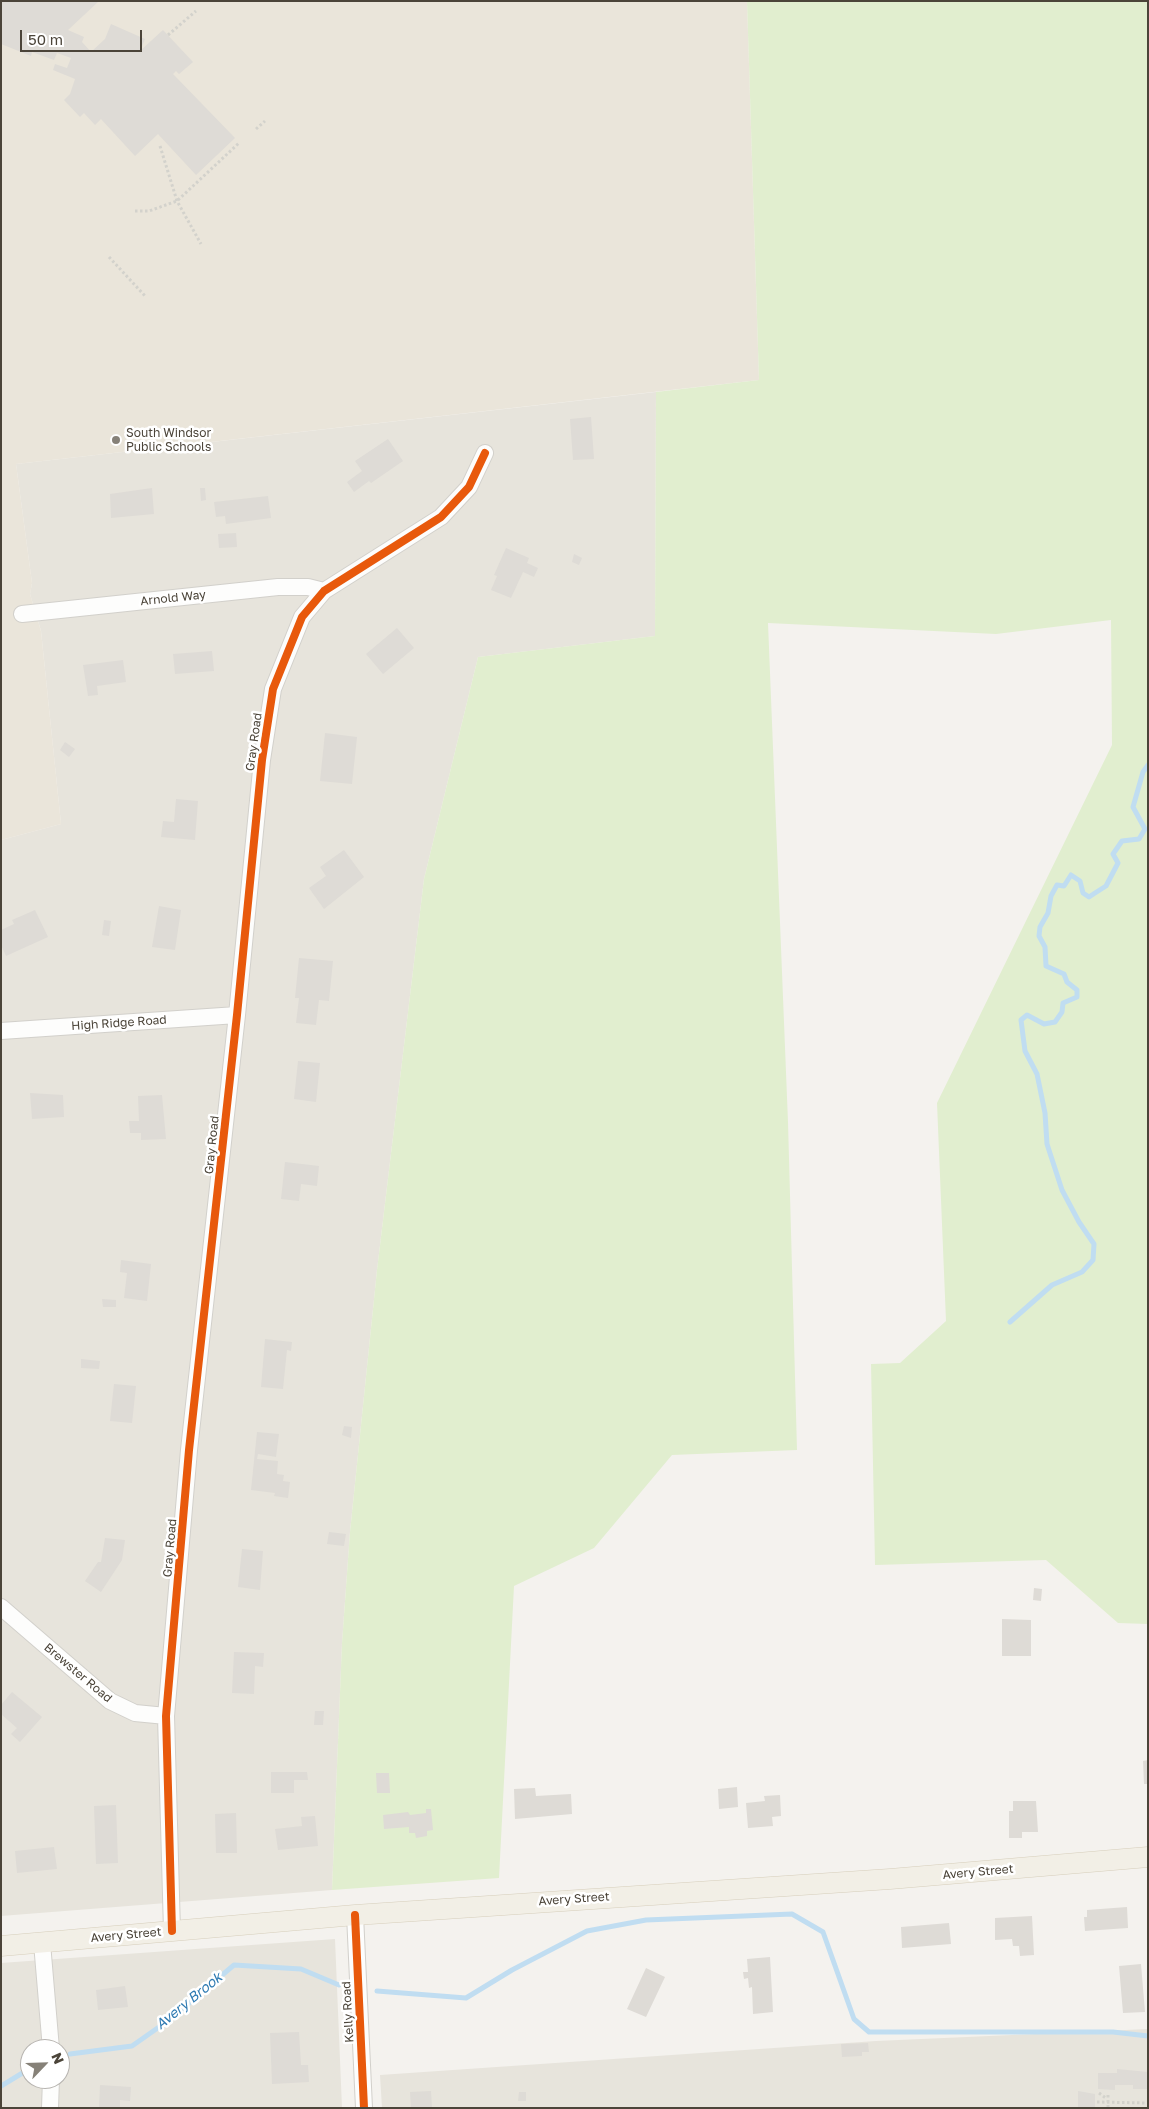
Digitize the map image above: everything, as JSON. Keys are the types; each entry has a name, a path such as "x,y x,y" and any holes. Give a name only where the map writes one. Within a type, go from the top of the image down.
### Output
{"main road":[{"name":"Avery Street","path":"1,1946 355,1915 890,1879 1148,1857"}],"street":[{"name":"Gray Road","path":"172,1931 166,1716 189,1450 237,1015 262,760 273,690 302,617 324,591 441,517 469,487 484,453"},
{"name":"Arnold Way","path":"22,614 278,587 308,587 324,591"},
{"name":"High Ridge Road","path":"1,1031 237,1015"},
{"name":"Brewster Road","path":"1,1607 110,1701 136,1713 166,1716"},
{"name":"Kelly Road","path":"355,1915 364,2108"},
{"path":"42,1943 50,2039"},
{"path":"50,2089 50,2108"}],"path":[{"path":"168,35 196,11"},
{"path":"256,128 265,121"},
{"path":"135,212 149,211 178,201 239,144"},
{"path":"160,146 178,201 201,244"},
{"path":"109,257 146,297"},
{"path":"1099,2093 1108,2099"},
{"path":"1108,2099 1108,2108"},
{"path":"1097,2102 1108,2099 1148,2103"}],"shaded area":[{"name":"South Windsor Public Schools","path":"1,1 747,1 759,380 16,464 32,583 30,594 41,631 61,824 1,840"},
{"path":"656,392 655,636 478,657 424,879 377,1270 350,1532 342,1643 332,1890 1,1916 1,840 61,824 41,631 30,594 32,583 16,464"},
{"path":"335,1939 342,2108 1,2108 1,1963"},
{"path":"1148,2029 1148,2108 382,2108 380,2075 876,2041"}],"green space":[{"path":"747,1 1148,1 1148,1624 1118,1623 1046,1560 875,1565 871,1364 900,1363 946,1321 937,1103 1112,745 1111,620 996,634 768,623 788,1122 797,1450 672,1455 594,1548 514,1586 499,1878 332,1890 342,1643 350,1532 377,1270 424,879 478,657 655,636 656,392 759,380"}],"building":[{"path":"1,1 99,1 68,30 84,37 82,42 91,52 105,39 111,24 145,39 140,51 163,30 193,62 179,74 176,71 173,74 235,138 196,175 158,134 135,156 101,119 95,125 84,113 80,117 64,100 70,94 75,79 53,70 55,64 67,68 71,58 57,53 54,60 32,52 31,56 1,44"},
{"path":"591,417 594,459 573,460 570,419"},
{"path":"388,439 403,461 354,492 347,482 362,471 355,461"},
{"path":"152,488 154,514 111,518 110,494"},
{"path":"200,488 205,488 206,500 201,501"},
{"path":"268,496 271,518 226,524 225,516 216,517 214,502"},
{"path":"236,533 237,547 219,548 218,534"},
{"path":"506,548 529,558 527,563 538,568 534,577 523,572 511,598 491,590 497,576 494,575"},
{"path":"574,554 582,558 579,565 572,562"},
{"path":"397,628 414,648 383,674 366,654"},
{"path":"212,651 214,671 175,674 173,654"},
{"path":"123,660 126,682 97,686 98,695 88,696 83,665"},
{"path":"325,733 357,737 352,784 320,781"},
{"path":"65,742 75,749 69,757 60,750"},
{"path":"176,799 198,801 195,840 161,837 163,821 174,822"},
{"path":"344,850 364,877 324,909 309,888 326,876 320,867"},
{"path":"159,906 181,910 175,950 152,947"},
{"path":"35,910 48,937 6,956 1,945 1,930 14,924 12,920"},
{"path":"104,920 111,921 109,936 102,935"},
{"path":"299,958 333,961 329,1001 319,1000 316,1025 296,1023 299,998 295,998"},
{"path":"298,1061 320,1063 316,1102 294,1099"},
{"path":"30,1093 63,1095 64,1117 32,1119"},
{"path":"162,1095 166,1139 141,1140 141,1133 130,1133 129,1121 139,1121 138,1096"},
{"path":"285,1162 319,1166 317,1186 301,1184 299,1201 281,1199"},
{"path":"121,1260 151,1264 147,1301 124,1298 127,1273 120,1272"},
{"path":"102,1299 116,1300 116,1307 103,1307"},
{"path":"265,1339 292,1342 291,1351 287,1350 283,1389 261,1387"},
{"path":"81,1359 100,1361 99,1369 81,1368"},
{"path":"114,1384 136,1386 132,1423 110,1421"},
{"path":"344,1426 352,1427 351,1438 342,1435"},
{"path":"257,1432 279,1434 276,1457 258,1454 257,1459 278,1461 277,1474 284,1475 283,1481 290,1482 288,1498 274,1496 275,1493 251,1490"},
{"path":"329,1532 346,1534 344,1546 327,1544"},
{"path":"105,1538 125,1540 122,1560 101,1592 85,1581 98,1562 101,1562"},
{"path":"242,1549 263,1551 260,1590 238,1587"},
{"path":"1034,1588 1042,1589 1041,1601 1033,1600"},
{"path":"1002,1619 1031,1620 1031,1656 1002,1656"},
{"path":"234,1652 264,1653 263,1667 255,1666 254,1694 232,1693"},
{"path":"12,1692 42,1717 20,1742 11,1734 17,1728 1,1714 1,1705"},
{"path":"315,1711 324,1711 323,1725 314,1725"},
{"path":"1148,1760 1148,1784 1144,1784 1143,1761"},
{"path":"271,1772 307,1772 308,1780 294,1780 294,1793 271,1793"},
{"path":"376,1773 389,1773 390,1793 377,1793"},
{"path":"737,1787 738,1807 719,1809 718,1789"},
{"path":"535,1788 536,1796 571,1794 572,1814 515,1819 514,1789"},
{"path":"780,1795 781,1816 772,1817 773,1826 748,1828 746,1803 765,1801 764,1796"},
{"path":"1013,1801 1036,1801 1038,1832 1022,1832 1022,1838 1009,1838 1009,1811 1013,1811"},
{"path":"116,1805 118,1863 96,1864 94,1806"},
{"path":"426,1809 431,1809 433,1830 427,1831 427,1836 416,1838 415,1833 409,1833 409,1827 384,1829 383,1815 408,1812 410,1815 426,1813"},
{"path":"236,1813 237,1853 216,1853 215,1814"},
{"path":"315,1816 318,1846 278,1850 275,1829 302,1826 301,1817"},
{"path":"54,1847 57,1869 17,1873 15,1851"},
{"path":"1127,1907 1128,1928 1085,1931 1084,1917 1087,1917 1087,1910"},
{"path":"1032,1916 1034,1955 1020,1956 1019,1946 1013,1946 1012,1939 995,1940 995,1918"},
{"path":"949,1923 951,1944 902,1948 901,1927"},
{"path":"770,1957 773,2012 753,2014 752,1987 749,1988 748,1978 744,1979 743,1972 748,1972 747,1959"},
{"path":"1141,1964 1145,2012 1123,2013 1119,1966"},
{"path":"646,1968 665,1977 646,2017 627,2009"},
{"path":"125,1986 128,2007 98,2010 96,1990"},
{"path":"299,2032 301,2065 308,2065 309,2082 272,2084 270,2033"},
{"path":"868,2043 869,2052 862,2052 862,2056 842,2057 841,2044"},
{"path":"1117,2069 1148,2072 1148,2089 1133,2089 1133,2085 1115,2085 1115,2090 1098,2089 1098,2073 1117,2073"},
{"path":"100,2085 131,2087 130,2101 120,2100 120,2108 99,2108"},
{"path":"431,2091 432,2108 411,2108 410,2092"},
{"path":"1078,2091 1095,2094 1095,2108 1078,2108"},
{"path":"519,2092 526,2092 526,2101 518,2101"}],"waterway":[{"path":"1010,1322 1052,1285 1082,1272 1093,1260 1094,1244 1079,1222 1062,1190 1047,1144 1045,1113 1037,1074 1025,1051 1021,1020 1027,1015 1044,1024 1055,1022 1062,1012 1063,1003 1077,997 1077,990 1067,982 1064,974 1046,966 1045,947 1039,936 1040,927 1048,913 1051,896 1057,885 1064,886 1071,875 1080,881 1083,893 1089,897 1106,886 1118,863 1113,854 1122,841 1139,839 1145,829 1133,807 1143,772 1148,765"},
{"path":"377,1991 466,1998 512,1970 587,1931 646,1920 792,1914 823,1932 854,2019 869,2032 1113,2032 1148,2036"},
{"name":"Avery Brook","path":"70,2054 132,2046 169,2020 234,1965 301,1969 339,1985"},
{"name":"Avery Brook","path":"1,2086 20,2074"}],"cycle path":[{"path":"172,1931 166,1716 189,1450 237,1015 262,760 273,689 302,617 324,591 441,517 469,487 485,453"},
{"path":"355,1915 364,2108"}],"place":[{"name":"South Windsor Public Schools","path":"116,440"}]}
